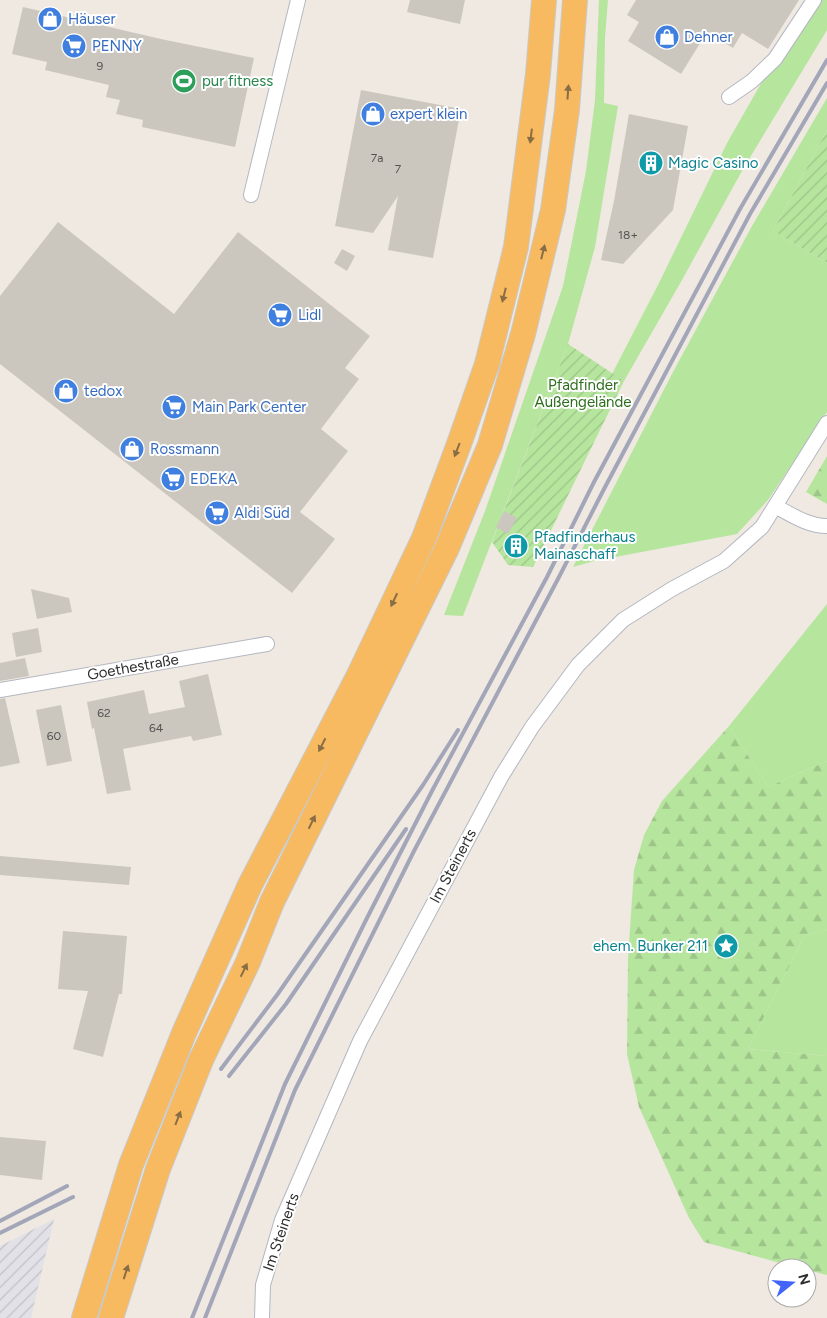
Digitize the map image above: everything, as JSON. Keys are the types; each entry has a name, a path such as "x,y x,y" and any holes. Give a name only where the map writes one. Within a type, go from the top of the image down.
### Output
{"highway":[{"path":"84,1318 131,1164 184,1033 250,885 359,675 424,538 460,444 487,364 516,247 538,74 544,0"},
{"path":"111,1318 158,1169 201,1060 248,962 272,902 447,548 490,445 523,334 553,210 567,110 575,0"}],"street":[{"path":"250,196 298,0"},
{"path":"728,97 752,81 775,59 814,0"},
{"name":"Im Steinerts","path":"262,1318 263,1285 282,1220 360,1041 501,777 532,727 578,665 623,620 672,589 724,561 762,527 827,424"},
{"path":"775,506 808,523 827,526"},
{"name":"Goethestraße","path":"0,690 267,644"}],"shaded area":[{"path":"54,1219 31,1318 0,1318 0,1246"}],"green space":[{"path":"599,0 608,0 605,37 604,103 618,106 595,247 568,344 463,616 444,615 485,511 563,286 586,171 595,100"},
{"path":"814,0 827,0 827,30 743,169 624,381 612,374 659,283 727,143 775,59"},
{"path":"827,98 827,130 773,231 827,263 827,412 768,500 737,534 594,561 573,567 673,372 752,226"},
{"path":"827,130 827,263 773,231"},
{"name":"Pfadfinder Außengelände","path":"568,344 624,381 533,567 508,565 492,542"},
{"path":"827,456 827,504 806,492"},
{"path":"827,604 827,761 768,787 729,726"},
{"path":"729,726 768,787 827,761 827,930 805,935 748,1049 827,1056 827,1275 817,1272 817,1258 767,1259 704,1242 689,1218 639,1107 627,1054 628,958 634,870 644,835 662,801"},
{"path":"827,930 827,1056 748,1049 805,935"}],"building":[{"path":"410,0 465,0 460,24 407,12"},
{"name":"Dehner","path":"636,0 799,0 768,49 742,33 733,48 707,32 681,74 628,41 639,22 627,15"},
{"path":"23,7 254,58 235,147 142,127 143,120 116,114 120,100 106,97 109,85 45,70 47,62 12,54"},
{"path":"361,90 461,109 433,258 388,250 398,196 373,233 335,226"},
{"name":"Magic Casino","path":"629,114 688,126 673,210 623,264 601,260 614,201"},
{"name":"Main Park Center","path":"58,222 174,314 238,232 370,336 345,368 359,379 321,429 348,451 300,512 335,539 292,593 0,364 0,296"},
{"path":"342,249 355,256 347,271 334,263"},
{"path":"504,511 517,518 508,534 496,527"},
{"name":"Pfadfinderhaus Mainaschaff","path":"513,533 528,542 519,560 503,551"},
{"path":"31,589 69,598 72,612 37,619"},
{"path":"38,628 42,652 16,657 12,633"},
{"path":"25,658 29,676 0,681 0,663"},
{"path":"208,674 222,735 193,741 191,736 123,749 131,790 107,794 87,702 144,690 149,714 185,707 179,681"},
{"path":"5,698 20,763 0,767 0,699"},
{"path":"61,705 72,761 47,766 36,710"},
{"path":"0,856 131,867 129,885 0,875"},
{"path":"63,931 127,936 122,994 119,994 103,1057 73,1049 88,991 58,989"},
{"path":"0,1137 46,1141 42,1180 0,1175"}],"railway":[{"path":"192,1318 285,1084 367,918 433,789 547,577 594,482 740,209 827,60"},
{"path":"205,1318 295,1090 414,851 750,214 827,83"},
{"path":"221,1069 277,995 423,785 458,730"},
{"path":"229,1076 286,1004 406,829"},
{"path":"0,1221 67,1186"},
{"path":"0,1233 73,1197"}],"place":[{"name":"Häuser","path":"50,19"},
{"name":"Dehner","path":"667,37"},
{"name":"PENNY","path":"74,46"},
{"name":"pur fitness","path":"184,81"},
{"name":"expert klein","path":"373,114"},
{"name":"Magic Casino","path":"651,163"},
{"name":"Lidl","path":"280,315"},
{"name":"tedox","path":"66,391"},
{"name":"Main Park Center","path":"174,407"},
{"name":"Rossmann","path":"132,449"},
{"name":"EDEKA","path":"173,479"},
{"name":"Aldi Süd","path":"217,513"},
{"name":"Pfadfinderhaus Mainaschaff","path":"516,546"},
{"name":"ehem. Bunker 211","path":"726,946"}]}
